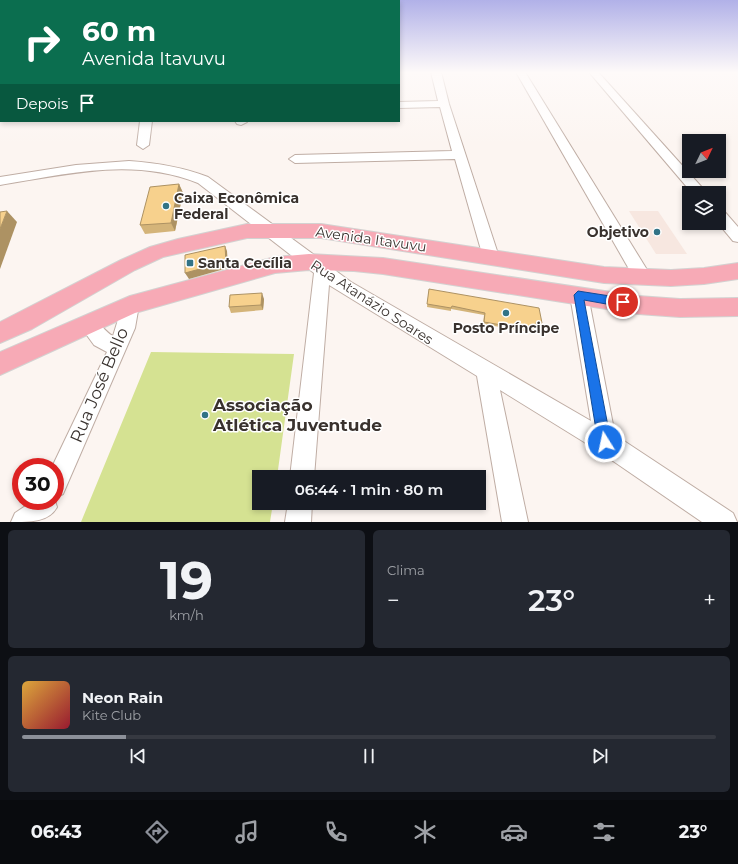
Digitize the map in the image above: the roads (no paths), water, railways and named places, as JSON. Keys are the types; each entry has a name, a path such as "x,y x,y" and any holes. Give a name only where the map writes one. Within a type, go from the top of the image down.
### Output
{"main road":[{"name":"Avenida Itavuvu","path":"0,332 24,322 128,265 157,252 248,231 321,231 604,275 643,278 706,277 738,271"},
{"name":"Avenida Itavuvu","path":"0,364 87,323 130,306 275,265 316,267 354,263 383,266 638,305 680,308 738,307"},
{"path":"553,267 570,277 576,285 578,295"}],"street":[{"path":"442,96 491,257"},
{"path":"535,96 643,278"},
{"path":"615,96 694,186"},
{"path":"400,105 444,104"},
{"path":"143,145 146,122"},
{"path":"295,159 460,155"},
{"name":"Rua Atanázio Soares","path":"0,181 121,164 165,168 189,173 203,180 316,267 486,372 605,442 724,522"},
{"path":"726,222 737,234"},
{"path":"302,470 316,267"},
{"path":"578,295 605,442"},
{"name":"Rua José Bello","path":"64,467 118,348 126,328 130,306"},
{"path":"87,323 101,339 118,348"},
{"path":"486,372 516,522"},
{"path":"24,522 39,510"},
{"path":"298,522 299,510"}],"place":[{"name":"Caixa Econômica Federal","path":"166,206"},
{"name":"Objetivo","path":"657,232"},
{"name":"Santa Cecília","path":"190,263"},
{"name":"Posto Príncipe","path":"506,313"},
{"name":"Associação Atlética Juventude","path":"205,415"}]}
